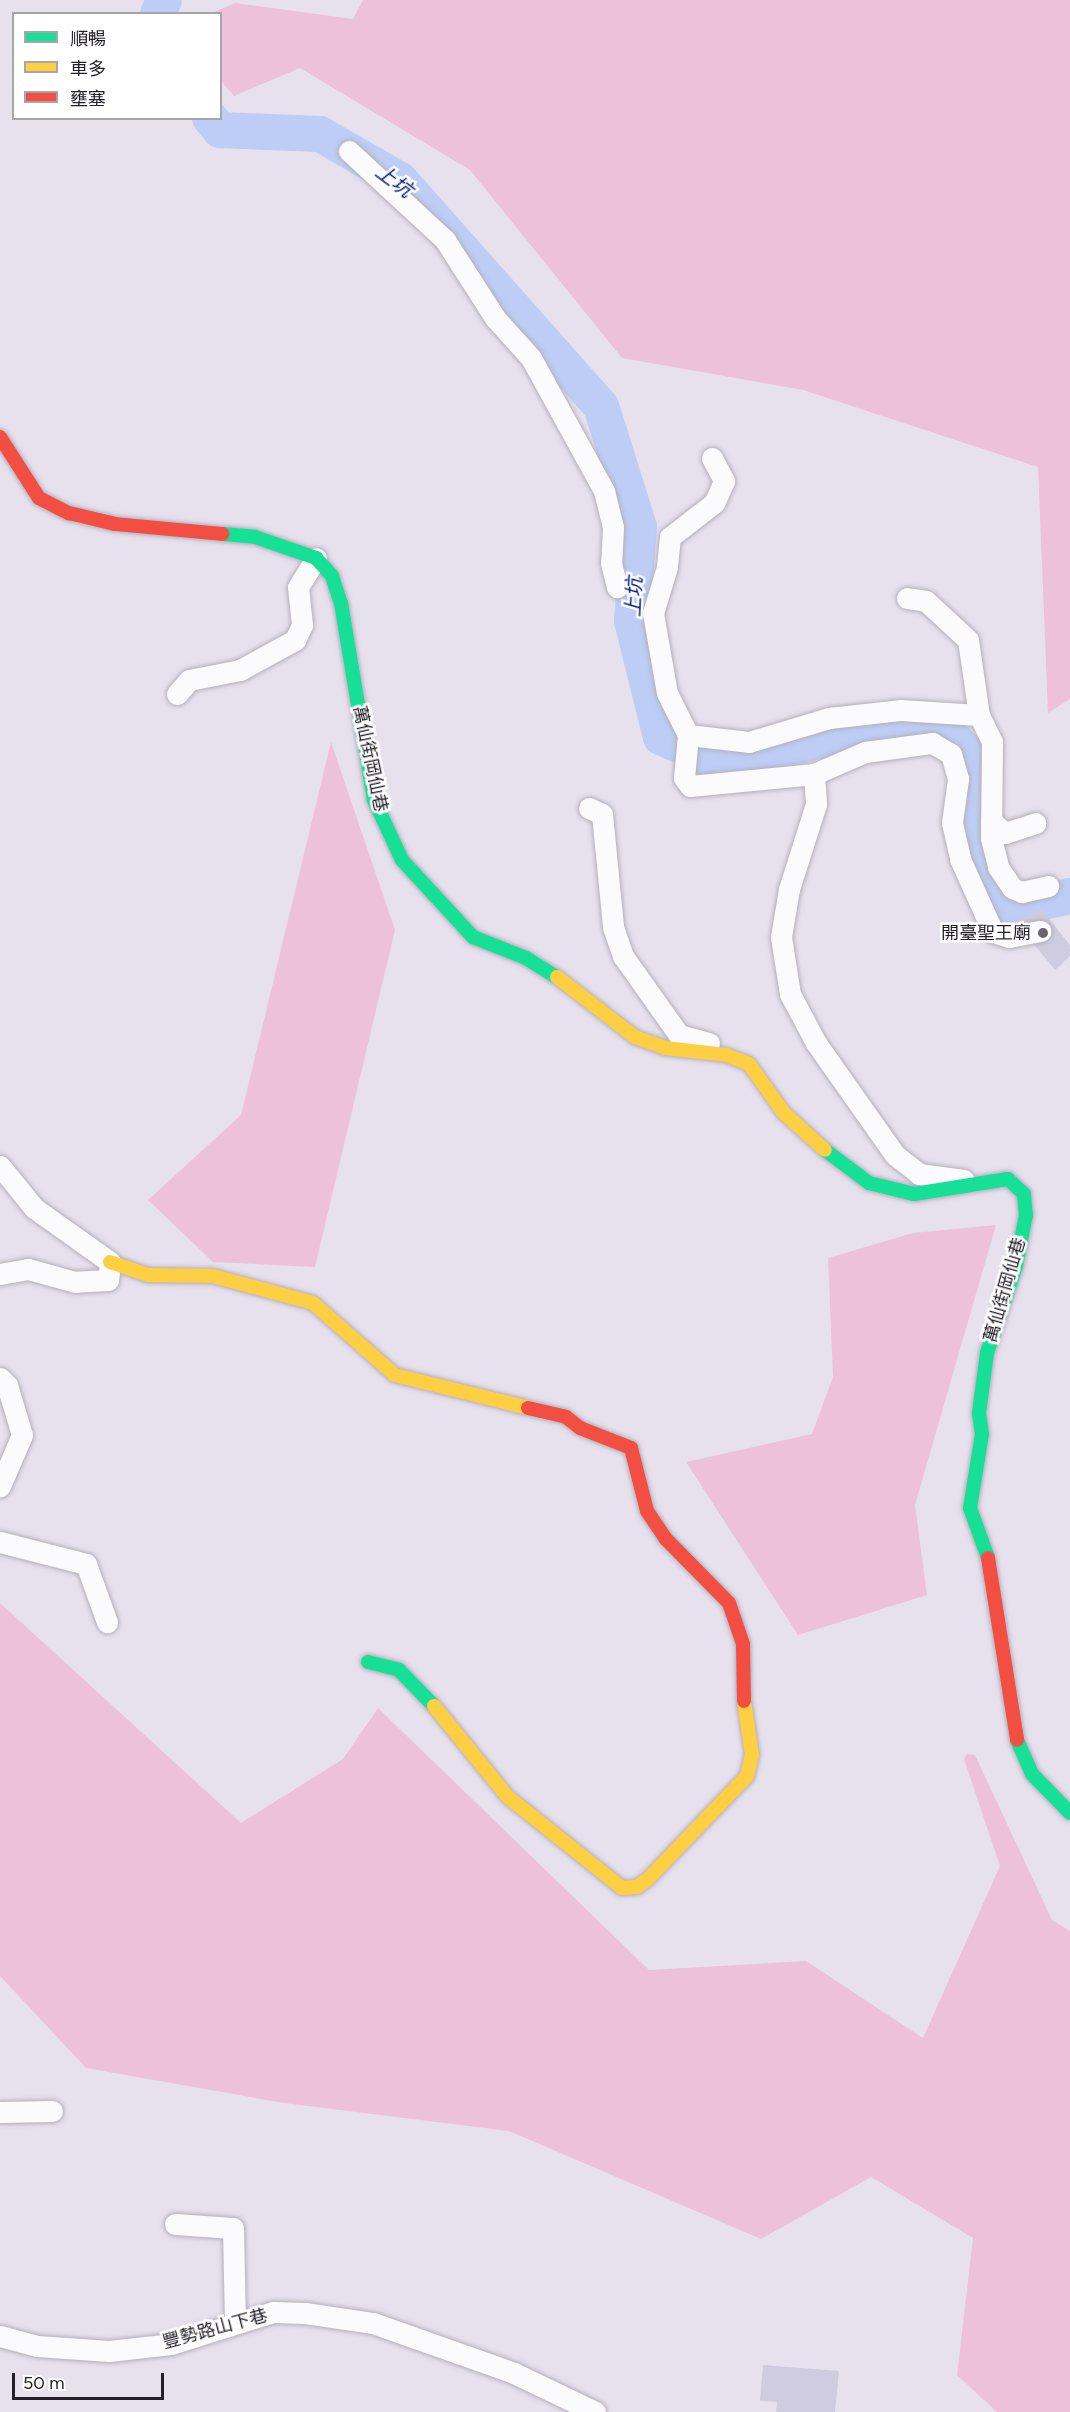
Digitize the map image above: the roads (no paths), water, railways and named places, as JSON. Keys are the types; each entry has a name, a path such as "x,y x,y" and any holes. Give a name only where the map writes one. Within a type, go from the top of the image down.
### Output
{"street":[{"path":"349,151 445,240 495,318 531,358 604,491 613,528 612,563 617,587"},
{"path":"0,437 39,498 69,513 115,525 255,537 316,558 298,587 302,625 295,640 240,670 189,680 177,694"},
{"path":"712,458 724,481 714,503 670,537 667,567 653,613 667,693 688,735 684,778 690,786 814,774 865,752 932,742 951,754 958,779 952,823 960,859 993,932 1009,937 1040,931"},
{"name":"萬仙街岡仙巷","path":"316,558 332,576 341,603 374,800 402,860 473,937 526,958 584,994 635,1037 665,1048 726,1055 749,1064 784,1113 847,1170 869,1184 914,1194 1008,1179 1024,1194 1026,1215 1016,1266 987,1353 979,1413 982,1434 970,1508 987,1550 1018,1748 1032,1774 1070,1813"},
{"path":"907,598 926,601 968,640 979,715 992,742 991,821 998,867 1012,888 1022,892 1048,886"},
{"path":"688,735 749,742 829,718 900,710 979,715"},
{"path":"814,774 816,804 789,889 781,937 790,994 816,1043 895,1155 919,1174 981,1182"},
{"path":"589,808 602,814 613,927 623,956 679,1035 719,1047 726,1055"},
{"path":"991,821 1005,833 1035,824"},
{"path":"0,1166 34,1208 110,1262 148,1275 213,1276 313,1303 395,1375 566,1417 580,1428 631,1448 647,1511 666,1539 729,1603 743,1644 745,1725 752,1755 747,1776 648,1879 638,1887 622,1888 508,1797 434,1704 399,1670 368,1662"},
{"path":"0,1274 28,1269 75,1282 108,1280 110,1262"},
{"path":"0,1378 7,1385 22,1435 0,1486"},
{"path":"0,1542 86,1564 107,1622"},
{"path":"0,2112 52,2111"},
{"path":"175,2224 233,2228 235,2323"},
{"name":"豐勢路山下巷","path":"0,2336 38,2346 109,2351 171,2344 273,2312 373,2324 514,2373 595,2412"}],"waterway":[{"name":"上坑","path":"159,12 164,0"},
{"name":"上坑","path":"212,120 220,130 320,134 400,180 601,406 639,527 632,621 661,737 725,766 817,741 940,724 972,758 970,836 982,880 1007,910 1070,896"}],"place":[{"name":"開臺聖王廟","path":"1043,933"}]}
